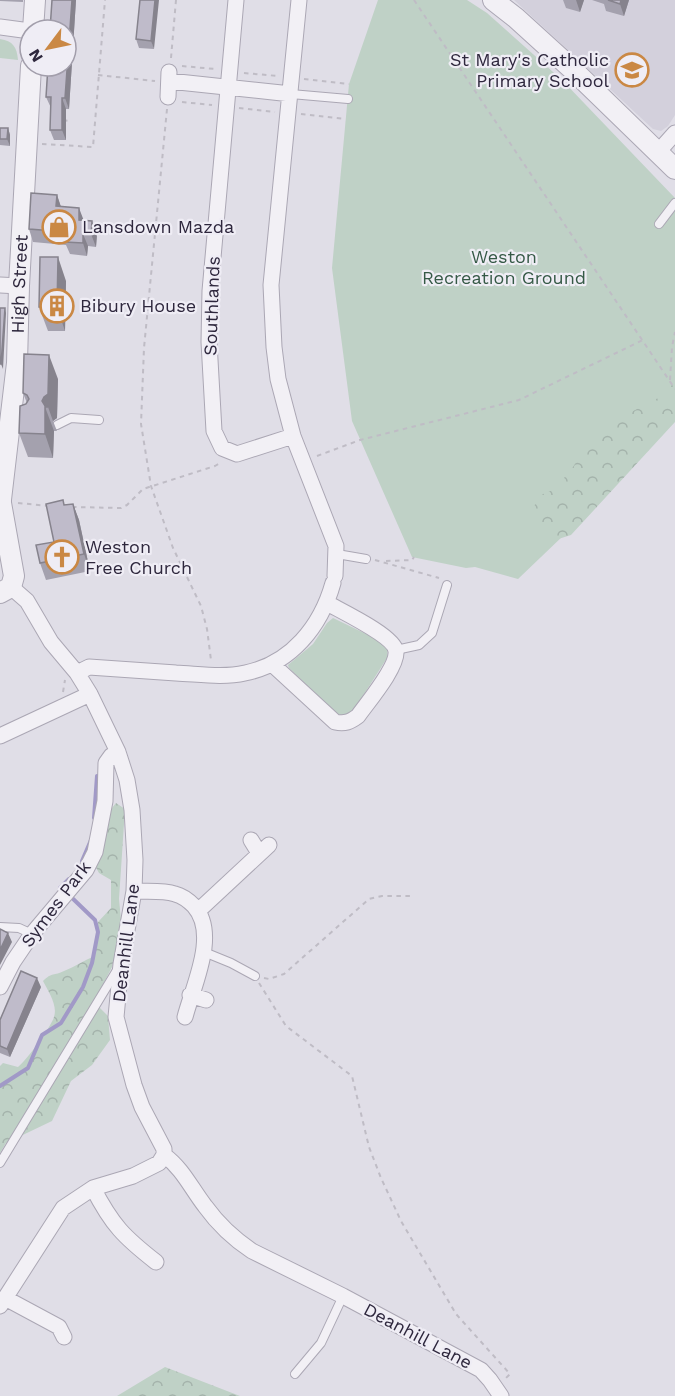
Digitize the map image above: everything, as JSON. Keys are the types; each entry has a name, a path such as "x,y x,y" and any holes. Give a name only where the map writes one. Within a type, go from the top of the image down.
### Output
{"street":[{"path":"33,18 35,0"},
{"name":"Southlands","path":"229,452 222,448 214,430 209,342 210,291 236,0"},
{"path":"73,668 89,667 211,675 244,674 285,656 306,637 327,603 334,579 337,554 326,518 293,436 278,379 271,285 290,113 299,0"},
{"path":"493,0 548,47 675,169"},
{"path":"0,27 18,29"},
{"path":"167,99 169,73 229,88 291,94"},
{"name":"High Street","path":"0,508 15,422 17,363 9,285 27,143 30,78"},
{"path":"658,152 675,133"},
{"path":"229,452 245,453 293,436"},
{"name":"High Street","path":"1,502 6,525 5,577"},
{"name":"Deanhill Lane","path":"5,577 27,601 51,642 73,668 90,694 118,752 128,780 135,860 134,891 121,964 116,1017 134,1084 142,1107 164,1149 164,1155 180,1168 205,1206 239,1243 481,1370 499,1392"},
{"path":"273,663 335,722 351,722 358,716 394,663 396,650 383,635 327,603"},
{"path":"0,736 90,694"},
{"name":"Symes Park","path":"0,987 32,934 86,870 95,852 105,801 106,763 118,752"},
{"path":"198,911 264,849 251,840"},
{"path":"134,891 175,893 187,899 198,911 204,926 204,952 185,1017"},
{"path":"190,995 206,1000"},
{"path":"64,1328 3,1302 63,1208 93,1188 133,1176 159,1163 164,1155"},
{"path":"93,1188 108,1217 128,1240 156,1262"}],"lane":[{"path":"291,94 348,99"},
{"path":"659,224 675,203"},
{"path":"57,425 71,418 99,420"},
{"path":"337,554 366,559"},
{"path":"396,650 419,645 432,633 447,585"},
{"path":"0,927 18,928 32,934"},
{"path":"204,952 255,976"},
{"path":"0,1163 121,964"},
{"path":"295,1374 321,1343 343,1296"}],"path":[{"path":"27,143 93,147 105,0"},
{"path":"169,73 176,0"},
{"path":"414,0 675,389"},
{"path":"98,75 231,71 349,84"},
{"path":"211,675 211,651 201,606 174,548 151,486 141,424 144,348 167,99 345,119"},
{"path":"59,120 70,121"},
{"path":"670,381 675,332"},
{"path":"303,461 360,440 519,400 642,340"},
{"path":"63,507 121,508 143,489 220,464 229,452"},
{"path":"1,502 55,506"},
{"path":"366,559 411,561 414,557"},
{"path":"383,561 448,580 447,585"},
{"path":"60,709 73,668"},
{"path":"255,976 269,979 284,974 369,899 382,896 412,896"},
{"path":"255,976 286,1026 352,1076 369,1147 401,1221 456,1314 510,1374 499,1392"}],"shaded area":[{"name":"St Mary's Catholic Primary School","path":"514,0 675,0 675,115 668,126 661,131 653,129"}],"green space":[{"name":"Weston Recreation Ground","path":"378,0 467,0 487,13 562,80 675,198 675,414 564,535 518,579 475,567 466,568 412,557 352,421 332,268 349,84"},
{"path":"0,39 14,45 18,60 0,58"},
{"path":"675,382 675,422 571,535 552,541 537,528 529,514 541,495 555,489 587,445 616,420 660,397"},
{"path":"333,618 383,642 387,651 387,658 354,710 345,715 335,713 288,665 313,644"},
{"path":"116,803 125,809 119,899 121,920 112,967 94,1002 108,1016 110,1040 92,1065 71,1081 52,1121 6,1143 0,1153 0,1066 3,1063 18,1067 38,1044 52,1022 55,1012 52,998 43,981 51,975 95,956 98,922 111,908 111,880 99,873 94,864 108,813"},
{"path":"165,1367 240,1396 117,1396"}],"building":[{"path":"52,0 72,0 71,18 51,18"},
{"path":"140,0 155,0 151,41 136,39"},
{"path":"608,0 621,0 620,4"},
{"path":"47,78 66,78 65,98 62,98 62,130 50,130 51,97 46,97"},
{"path":"0,128 8,128 7,139 0,139"},
{"path":"31,193 57,195 56,206 79,208 79,220 92,221 91,234 83,234 83,243 65,242 66,232 29,229"},
{"path":"40,257 58,257 57,307 39,307"},
{"path":"0,308 5,308 1,364 0,364"},
{"path":"24,354 49,355 48,394 42,401 48,407 45,407 45,434 19,433 20,406 26,404 29,399 23,393"},
{"path":"63,500 64,505 73,504 84,554 40,563 36,545 54,542 46,504"},
{"path":"0,929 8,933 0,950"},
{"path":"21,971 37,978 7,1049 0,1046 0,1020"}],"waterway":[{"path":"94,818 97,776"},
{"path":"82,861 91,840"},
{"path":"63,890 60,888 69,879"},
{"path":"0,1086 28,1068 42,1035 61,1023 83,987 92,963 98,932 95,920 69,895"}],"place":[{"name":"St Mary's Catholic Primary School","path":"632,70"},
{"name":"Lansdown Mazda","path":"59,227"},
{"name":"Bibury House","path":"57,306"},
{"name":"Weston Free Church","path":"62,557"}]}
